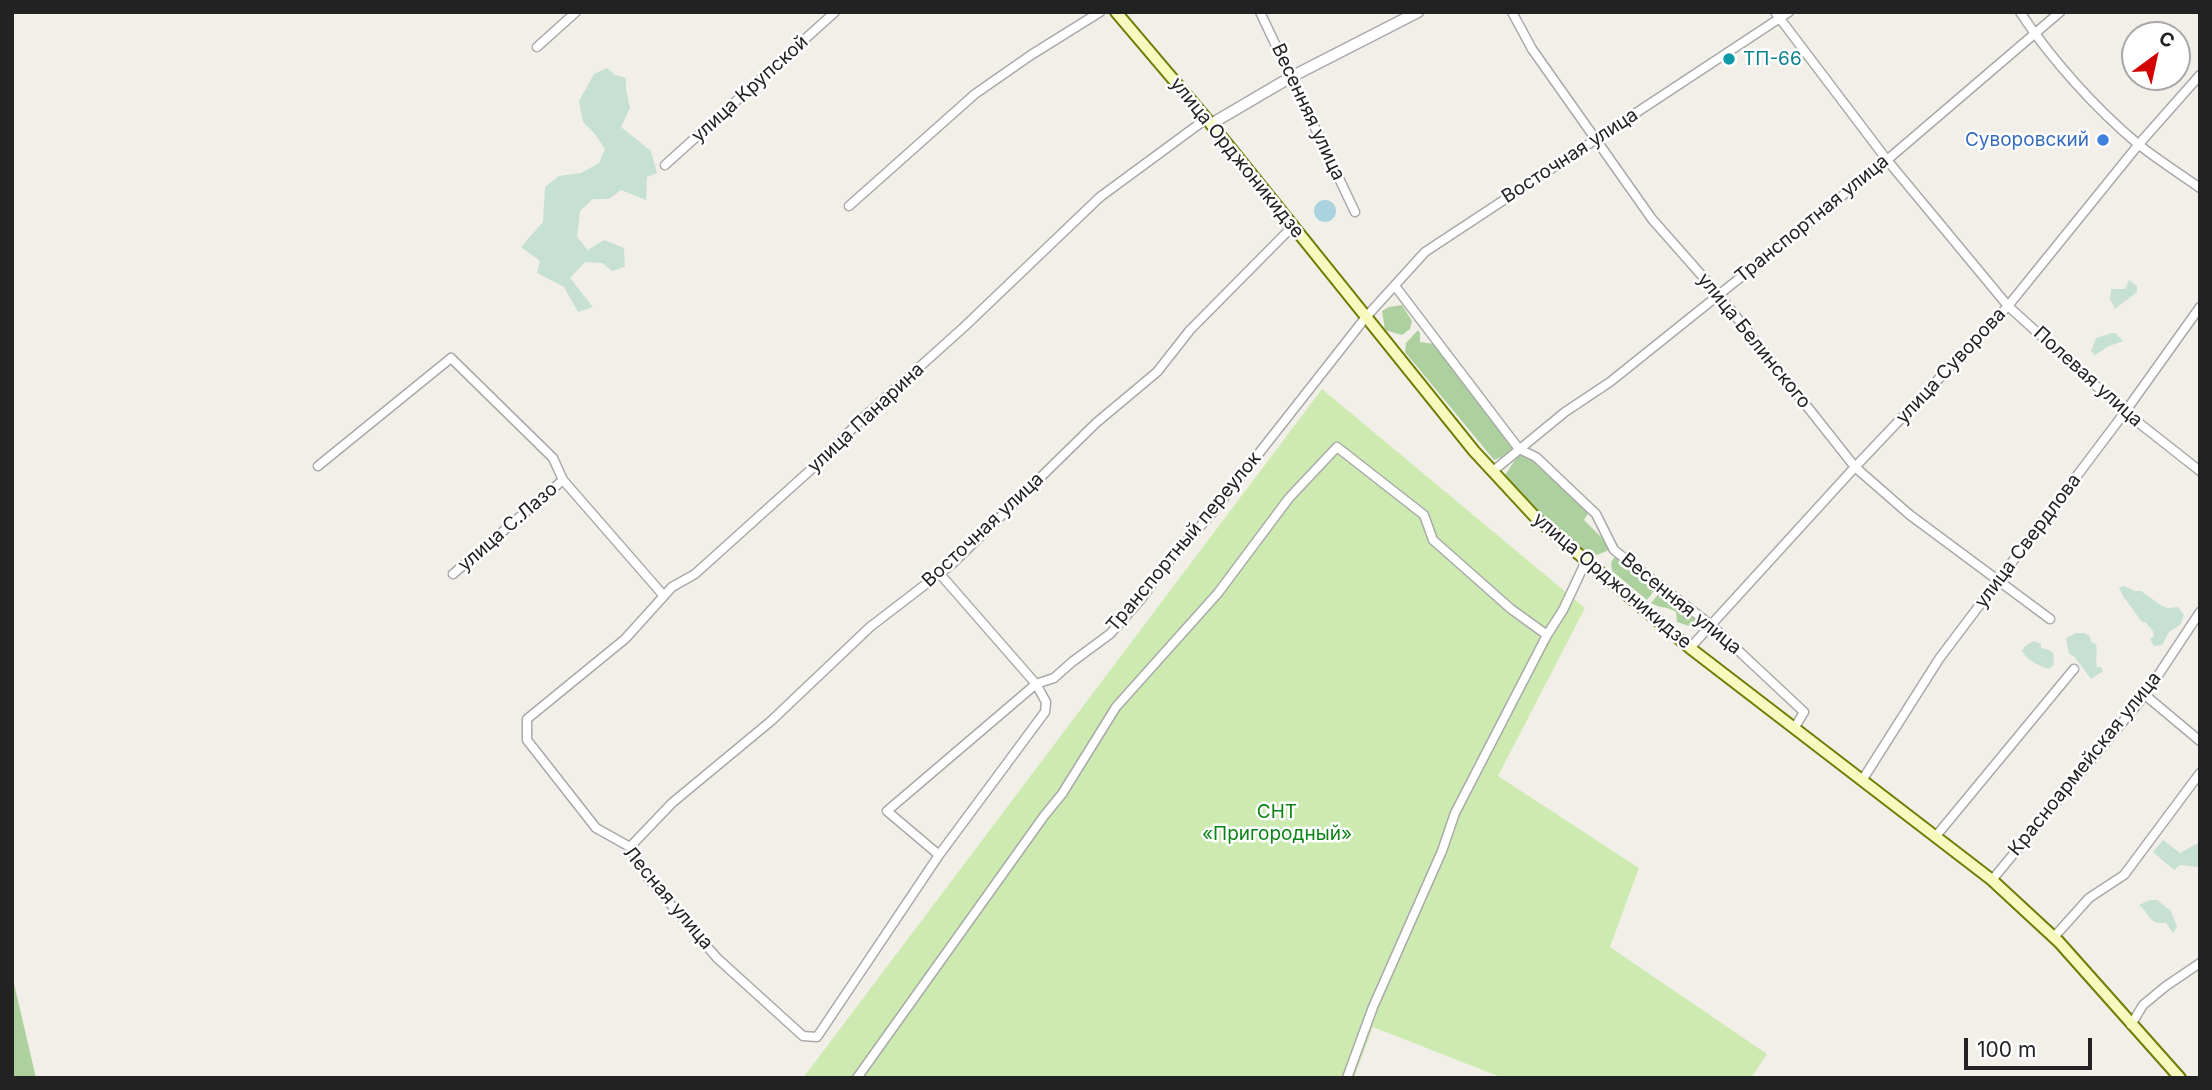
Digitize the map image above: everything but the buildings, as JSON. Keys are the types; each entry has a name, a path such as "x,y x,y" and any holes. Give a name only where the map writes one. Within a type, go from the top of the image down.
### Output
{"main road":[{"name":"улица Орджоникидзе","path":"1116,12 1209,121 1474,451 1537,519 1690,648 1992,880 2054,937 2180,1078"}],"street":[{"path":"537,47 576,12"},
{"name":"улица Крупской","path":"665,165 835,12"},
{"path":"849,206 975,94 1100,12"},
{"name":"Весенняя улица","path":"1260,12 1355,212"},
{"name":"улица Панарина","path":"527,719 625,639 672,587 695,574 816,465 1100,197 1209,121 1418,12"},
{"name":"улица Белинского","path":"1511,12 1532,50 1652,219 1719,295 1855,467 1910,515 2050,619"},
{"name":"Восточная улица","path":"1366,317 1425,253 1777,16 1789,12"},
{"path":"2020,12 2034,34 2093,101 2138,144 2200,188"},
{"name":"Транспортная улица","path":"1493,471 1887,160 2060,12"},
{"name":"Полевая улица","path":"1777,16 1887,160 2008,306 2125,412 2200,471"},
{"name":"улица Суворова","path":"1690,648 1855,467 2008,306 2138,144 2200,75"},
{"name":"Восточная улица","path":"630,847 672,803 771,721 870,627 940,574 1096,424 1157,372 1191,330 1292,226"},
{"name":"Весенняя улица","path":"1395,286 1519,449 1536,457 1596,514 1614,550 1711,625 1804,712 1795,727"},
{"name":"улица Свердлова","path":"1863,779 1940,659 2200,307"},
{"name":"Транспортный переулок","path":"939,855 887,811 1036,684 1054,678 1110,634 1212,513 1366,317"},
{"path":"318,466 451,358 553,458 563,480 664,596"},
{"path":"857,1078 1062,794 1116,706 1218,593 1289,498 1337,447 1424,515 1433,540 1511,609 1547,635"},
{"name":"улица С.Лазо","path":"453,574 563,480"},
{"path":"1347,1078 1373,1007 1442,851 1455,813 1547,635 1563,610 1586,561"},
{"path":"939,855 1045,712 1046,702 1036,684 940,574"},
{"name":"Красноармейская улица","path":"1992,880 2145,695 2200,612"},
{"path":"1936,836 2074,669"},
{"path":"2145,695 2200,741"},
{"name":"Лесная улица","path":"527,719 527,740 596,828 630,847 647,877 718,958 803,1036 817,1037 939,855"},
{"path":"2054,937 2089,898 2124,875 2200,773"},
{"path":"2131,1025 2143,1005 2200,963"}],"green space":[{"path":"607,68 615,75 626,78 630,108 621,127 651,151 657,173 647,177 646,200 621,190 609,199 593,199 580,211 577,237 588,250 604,240 624,248 625,267 612,271 602,263 585,262 570,278 593,307 578,312 564,287 537,273 540,261 521,247 543,222 545,187 559,176 581,173 599,163 605,149 583,122 579,101 594,74"},
{"path":"2129,280 2137,286 2137,292 2115,309 2110,299 2111,289 2125,289"},
{"path":"1402,305 1412,321 1410,329 1402,335 1385,330 1382,311"},
{"path":"1418,330 1420,342 1436,344 1514,447 1504,456 1494,460 1405,352 1406,343"},
{"path":"2112,333 2123,341 2095,355 2091,351 2096,338"},
{"name":"СНТ «Пригородный»","path":"1322,389 1585,608 1498,776 1639,868 1610,947 1767,1054 1751,1078 1503,1078 1373,1027 1354,1078 803,1078"},
{"path":"1519,454 1534,459 1589,512 1584,520 1607,543 1609,550 1592,557 1547,520 1505,475"},
{"path":"1615,556 1656,588 1647,600 1612,571 1611,563"},
{"path":"2119,587 2141,591 2162,606 2178,607 2184,615 2181,624 2169,632 2162,645 2154,646 2150,639 2154,636 2153,631 2142,622 2123,596"},
{"path":"1661,591 1700,620 1692,627 1677,622 1676,612 1651,603"},
{"path":"2076,633 2090,636 2091,642 2096,644 2097,667 2101,667 2103,671 2091,679 2074,656 2069,654 2066,638"},
{"path":"2034,641 2041,644 2041,648 2053,653 2054,664 2049,669 2034,662 2022,651"},
{"path":"2163,840 2180,853 2200,842 2200,864 2197,867 2180,865 2174,870 2153,852"},
{"path":"2157,900 2171,911 2177,927 2173,933 2166,923 2152,920 2139,905"},
{"path":"12,975 36,1078 12,1078"}],"water":[{"path":"1325,200 1333,203 1336,211 1333,219 1325,222 1317,219 1314,211 1317,203"}],"place":[{"name":"ТП-66","path":"1729,59"},
{"name":"Суворовский","path":"2103,140"}]}
